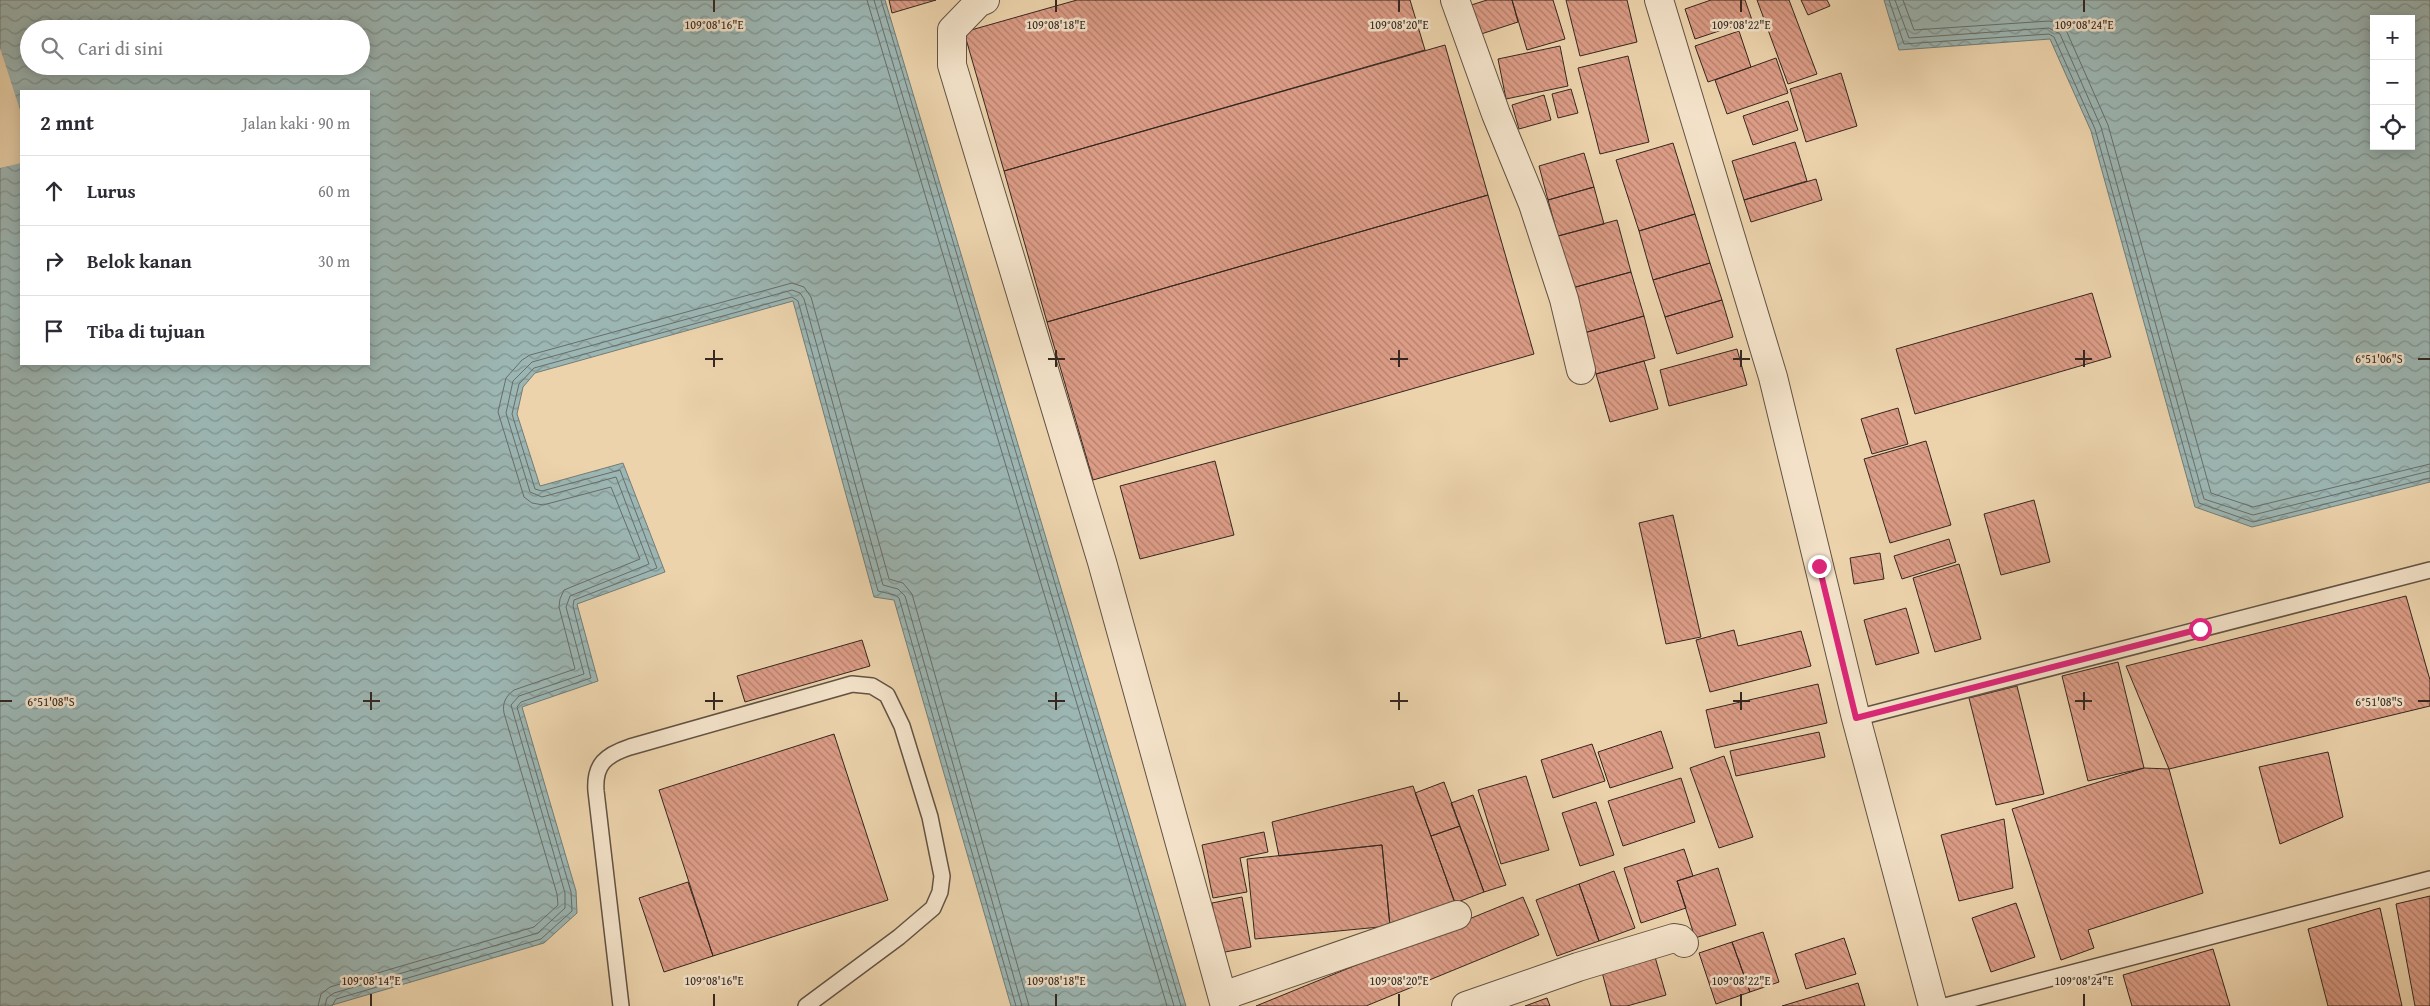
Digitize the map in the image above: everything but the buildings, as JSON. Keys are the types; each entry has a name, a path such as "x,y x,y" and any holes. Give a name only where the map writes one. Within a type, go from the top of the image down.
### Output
{"street":[{"path":"985,0 978,3 952,30 952,64 1102,562 1224,1001 1458,915"},
{"path":"1455,0 1496,114 1533,204 1564,299 1581,370"},
{"path":"1659,0 1773,377 1856,718 1933,1006"},
{"path":"1466,1006 1674,938 1680,939 1684,943"}],"lane":[{"path":"1856,718 2430,570"},
{"path":"621,1006 596,791 595,776 602,763 612,753 852,684 872,686 887,696 902,726 930,817 942,876 940,892 933,908 899,937 806,1006"},
{"path":"1945,1006 2430,879"}],"water":[{"path":"0,0 885,0 1186,1006 1011,1006 894,600 874,597 793,301 535,373 523,387 517,414 540,486 623,463 665,572 577,604 598,681 522,707 576,891 577,913 544,943 329,1006 0,1006"},
{"path":"1884,0 2430,0 2430,482 2252,527 2195,507 2091,131 2050,39 1899,50"}],"pier":[{"path":"0,48 20,110 20,163 0,168"}],"route":[{"path":"1819,566 1856,718 2200,629"}]}
